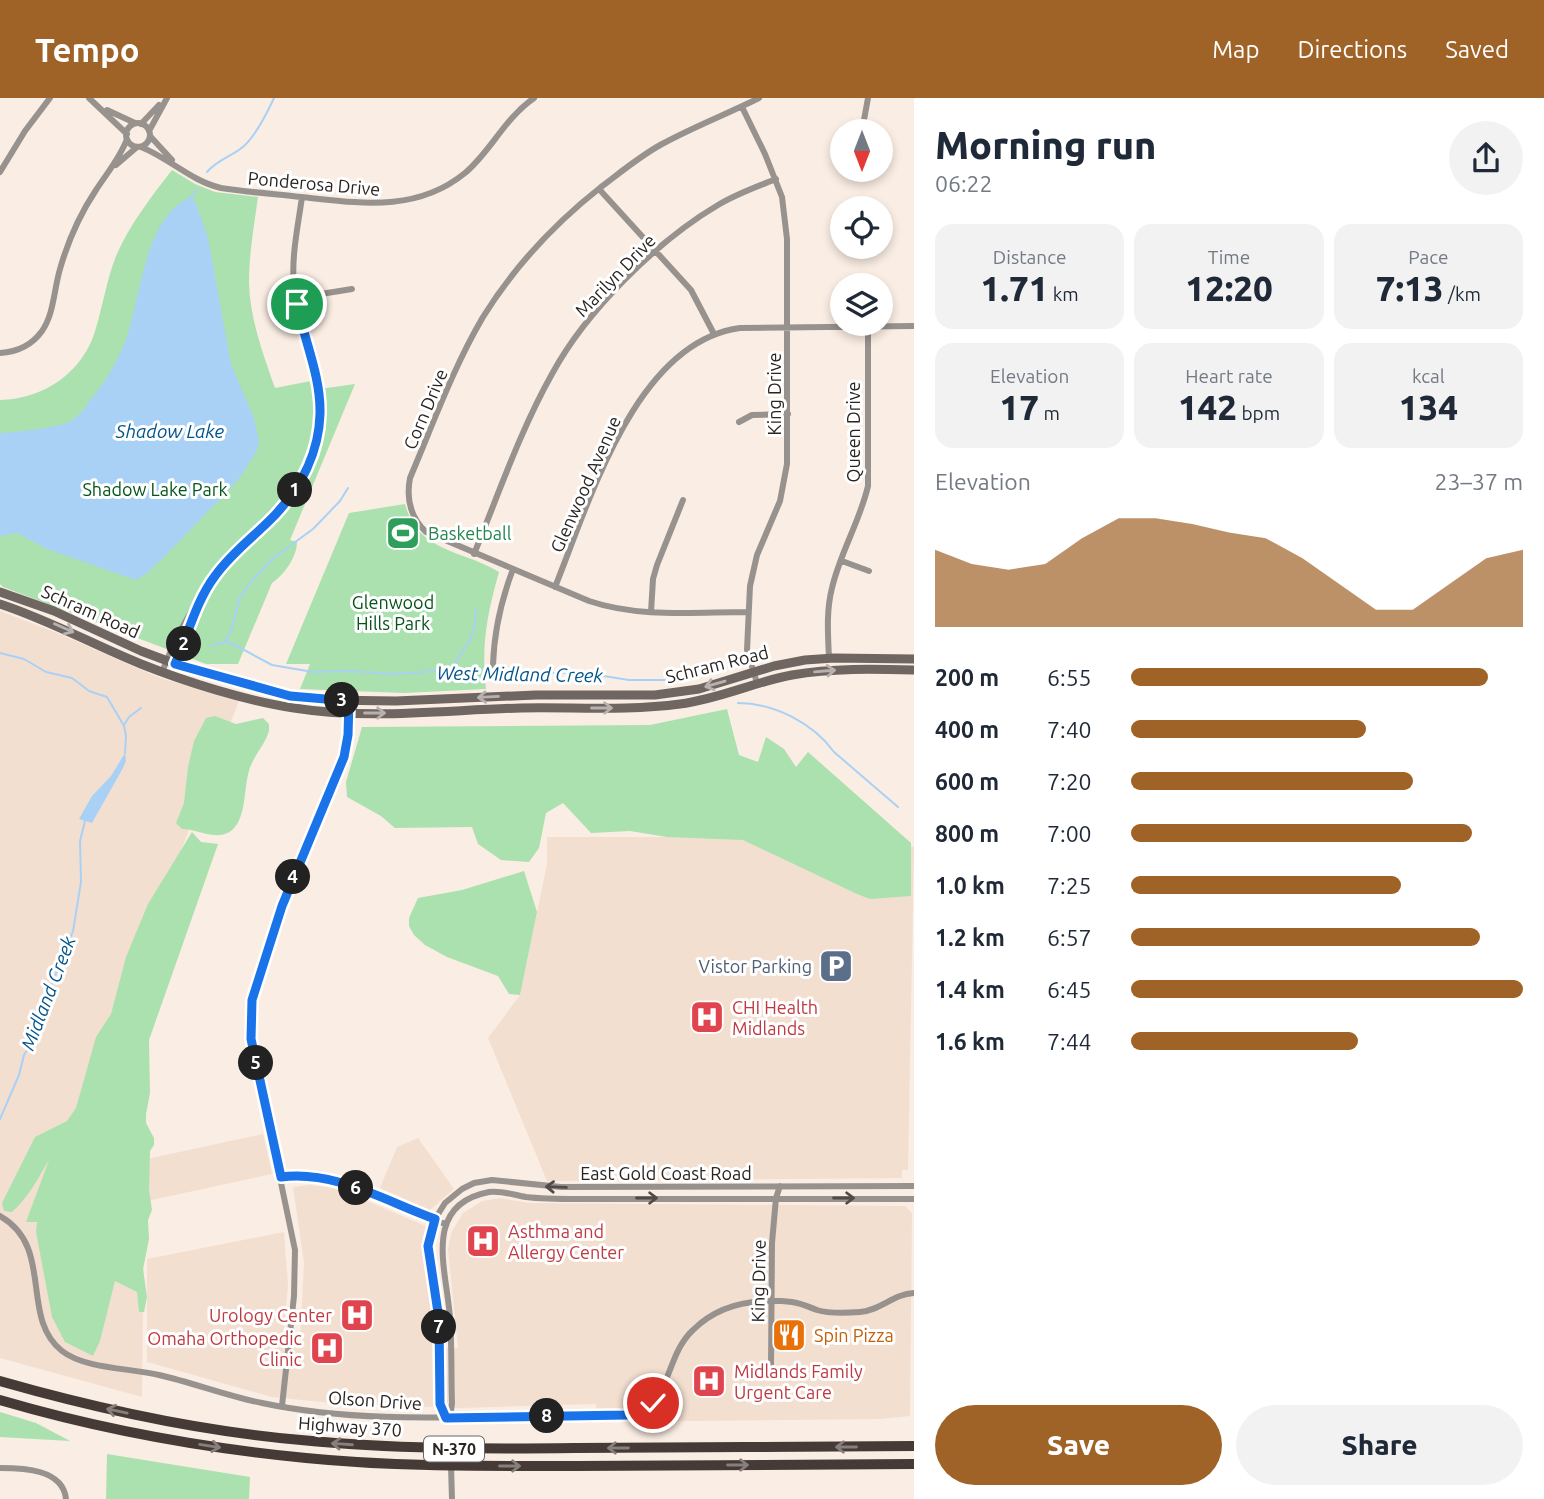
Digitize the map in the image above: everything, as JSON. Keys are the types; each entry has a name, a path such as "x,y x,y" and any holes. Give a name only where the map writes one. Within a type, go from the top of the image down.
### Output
{"highway":[{"name":"Highway 370","path":"0,1381 88,1404 182,1424 337,1443 453,1449 914,1446"},
{"name":"Highway 370","path":"0,1400 110,1427 237,1450 309,1459 452,1466 914,1464"},
{"path":"771,1465 793,1459 914,1457"}],"main road":[{"name":"Schram Road","path":"0,592 54,611 171,662 280,694 349,701 655,695 699,689 790,663 829,658 914,659"},
{"name":"Schram Road","path":"0,604 42,619 167,673 280,705 311,710 349,712 645,707 699,701 757,683 827,670 914,670"}],"street":[{"path":"0,172 25,131 50,98"},
{"path":"89,98 102,108 127,136 130,144 139,147"},
{"path":"0,353 26,346 45,326 63,258 75,229 111,169 131,126 138,124 166,98"},
{"path":"111,169 146,144 166,98"},
{"name":"Ponderosa Drive","path":"139,147 214,186 385,204 409,201 450,183 472,166 509,119 534,98"},
{"name":"Corn Drive","path":"747,612 651,612 611,608 435,537 421,527 409,505 410,478 448,387 484,317 524,260 575,207 629,165 662,144 759,98"},
{"path":"864,119 868,98"},
{"name":"King Drive","path":"742,107 776,179 786,218 787,464 777,509 755,563 747,612 747,650 757,683"},
{"path":"102,108 138,124 150,133"},
{"name":"Ponderosa Drive","path":"150,133 181,168"},
{"name":"Marilyn Drive","path":"474,554 527,422 552,372 605,301 656,251 689,224 718,205 776,179"},
{"path":"599,189 691,290 713,334"},
{"path":"167,673 207,587 234,551 274,516 291,497 304,475 316,444 320,422 319,390 296,298 294,266 302,197"},
{"path":"296,298 352,289"},
{"name":"Glenwood Avenue","path":"555,587 609,454 624,425 642,398 676,359 695,343 713,334 740,328 830,326"},
{"name":"Glenwood Avenue","path":"893,326 914,326"},
{"name":"Queen Drive","path":"829,658 828,617 831,592 864,505 868,486 868,336"},
{"path":"739,422 752,415 788,414"},
{"path":"651,612 653,579 657,565 683,500"},
{"path":"842,561 869,571"},
{"path":"493,665 498,614 513,569"},
{"path":"282,1406 296,1270 295,1250 251,1039 252,1000 282,906 344,757 349,701"},
{"path":"281,1177 304,1175 333,1179 445,1224 442,1244 450,1318 452,1393 451,1411 446,1418"},
{"name":"East Gold Coast Road","path":"435,1219 451,1197 474,1183 500,1181 532,1186 579,1187 914,1186"},
{"name":"King Drive","path":"771,1186 776,1198"},
{"name":"King Drive","path":"771,1365 772,1243 776,1198 780,1186"},
{"path":"579,1187 579,1199"},
{"name":"East Gold Coast Road","path":"445,1224 461,1204 489,1192 539,1198 579,1199 914,1199"},
{"name":"Olson Drive","path":"0,1216 17,1229 29,1248 43,1323 62,1351 85,1361 151,1373 247,1399 282,1406 387,1418 633,1414 653,1403 662,1389 681,1344 691,1331 708,1317 738,1304 794,1302 826,1312 863,1312 898,1296 914,1293"},
{"path":"435,1219 428,1246 439,1319 440,1404 446,1418"},
{"path":"452,1466 452,1499"},
{"path":"0,1468 30,1469 54,1478 61,1484 66,1499"}],"shaded area":[{"path":"0,611 160,678 239,701 147,938 142,1397 0,1358"},
{"name":"CHI Health Midlands","path":"547,837 892,837 892,847 914,847 908,1170 902,1170 902,1178 547,1181 488,1038 520,995 547,864"},
{"path":"263,1134 272,1174 147,1201 147,1159"},
{"path":"418,1138 454,1189 430,1210 380,1188 397,1147"},
{"path":"310,1185 346,1192 428,1227 425,1255 436,1349 458,1348 448,1249 451,1233 463,1213 482,1201 500,1198 529,1203 905,1206 912,1213 910,1416 880,1419 596,1422 596,1404 459,1408 341,1404 272,1397 147,1362 147,1259 284,1232 288,1285 283,1338 300,1341 304,1263 293,1187"}],"green space":[{"name":"Shadow Lake Park","path":"172,170 215,192 258,197 250,261 250,296 258,336 275,388 311,381 313,390 355,384 290,540 297,542 295,554 285,570 272,583 238,664 206,664 0,584 0,400 32,395 47,388 72,370 82,358 96,328 116,256 141,211"},
{"name":"Glenwood Hills Park","path":"405,504 411,520 431,541 499,572 486,630 486,689 404,693 300,689 310,664 286,664 349,513"},
{"path":"727,709 739,755 758,762 766,737 784,749 796,767 808,752 911,843 911,896 870,899 743,840 667,837 630,831 591,833 563,803 546,813 539,848 529,862 501,860 478,844 472,827 395,828 381,816 347,797 346,782 362,727 650,725"},
{"path":"215,716 236,724 263,718 269,724 269,731 250,769 238,823 233,830 225,834 214,835 182,829 176,823 184,803 194,741 206,718"},
{"path":"192,832 201,842 218,844 149,1040 150,1093 146,1123 154,1138 154,1145 150,1151 149,1190 152,1210 148,1220 149,1239 143,1269 147,1297 144,1312 139,1312 137,1292 115,1281 100,1341 93,1356 65,1342 52,1317 36,1232 37,1222 26,1222 49,1160 28,1194 12,1212 4,1211 2,1203 35,1137 67,1121 76,1108 96,1037 111,1014 126,957 148,904"},
{"path":"524,871 537,912 520,995 509,994 498,976 447,957 425,945 409,926 409,918 418,898 462,890"},
{"path":"0,1412 36,1423 70,1441 0,1437"},
{"path":"107,1454 250,1477 249,1499 106,1499"}],"water":[{"name":"Shadow Lake","path":"191,197 195,201 208,238 231,364 254,418 259,442 256,452 239,479 166,555 136,580 47,549 17,533 0,536 0,433 63,424 73,420 84,409 107,378 123,347 146,260 163,221 175,207"},
{"path":"125,753 123,768 92,823 79,819 92,796 111,776"}],"waterway":[{"name":"Midland Creek","path":"207,172 249,141 274,98"},
{"name":"Midland Creek","path":"191,197 197,190"},
{"path":"225,641 231,632 240,597 250,583 272,559 313,529 340,501 348,488"},
{"path":"454,668 472,635 476,609"},
{"name":"West Midland Creek","path":"211,646 225,642 272,665 313,672 395,674 467,669 504,675 578,672 629,680 668,680"},
{"name":"Midland Creek","path":"0,653 24,659 46,672 72,678 89,691 107,697 124,726 125,753"},
{"name":"West Midland Creek","path":"738,703 779,711 804,724 898,807"},
{"name":"West Midland Creek","path":"124,725 129,717 141,708"},
{"name":"Midland Creek","path":"0,1119 19,1075 24,1055 33,1041 73,931 81,882 80,841 85,821"}],"place":[{"name":"Basketball","path":"403,533"},
{"name":"Vistor Parking","path":"836,966"},
{"name":"CHI Health Midlands","path":"707,1017"},
{"name":"Asthma and Allergy Center","path":"483,1241"},
{"name":"Urology Center","path":"357,1315"},
{"name":"Spin Pizza","path":"789,1335"},
{"name":"Omaha Orthopedic Clinic","path":"327,1348"},
{"name":"Midlands Family Urgent Care","path":"709,1381"}],"route":[{"path":"297,304 319,390 320,422 313,454 291,497 274,516 234,551 207,587 175,664 290,696 349,701 344,757 282,906 252,1000 251,1039 281,1177 304,1175 333,1179 435,1219 428,1246 439,1319 440,1404 446,1418 627,1415 653,1403"}]}
